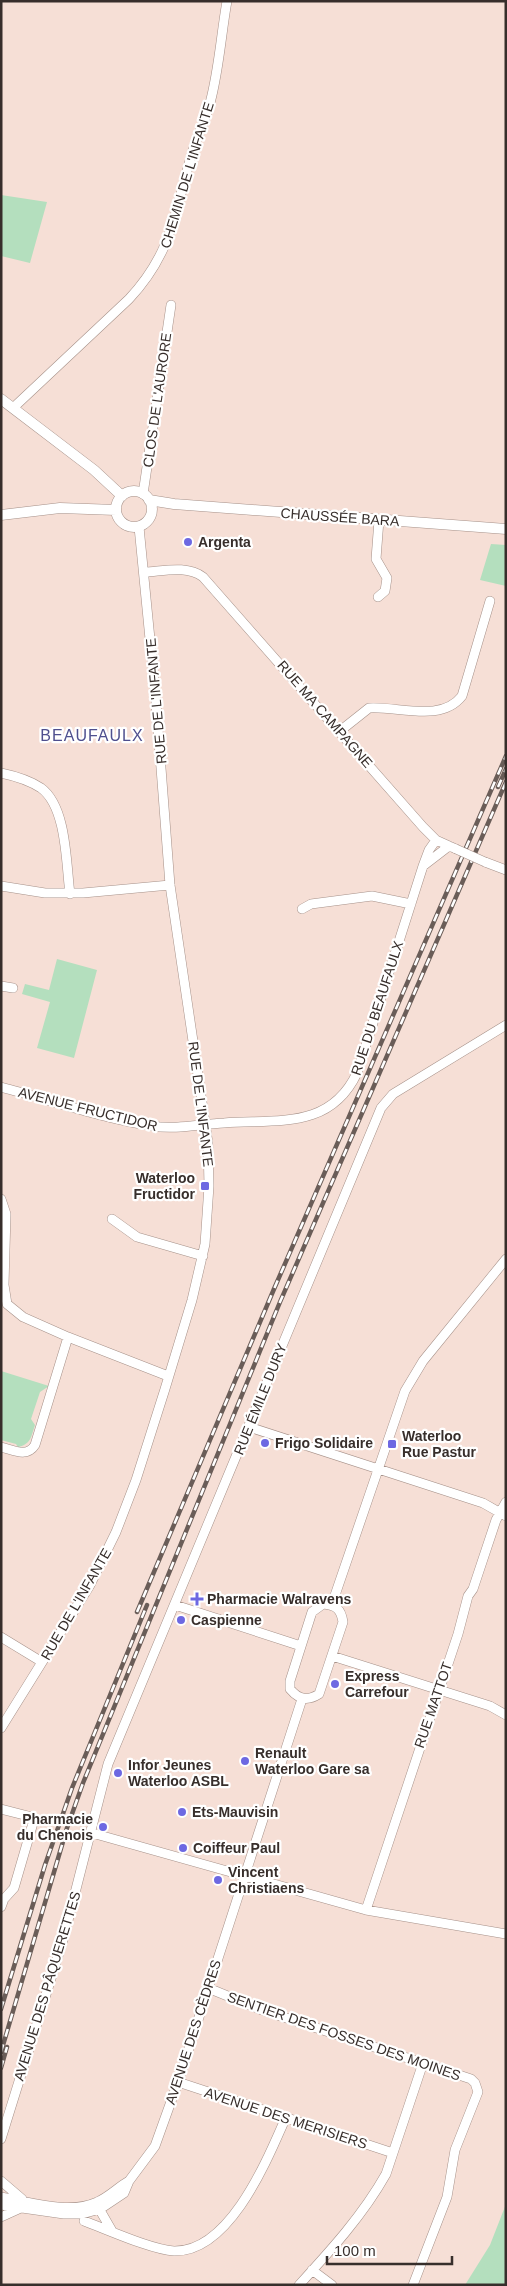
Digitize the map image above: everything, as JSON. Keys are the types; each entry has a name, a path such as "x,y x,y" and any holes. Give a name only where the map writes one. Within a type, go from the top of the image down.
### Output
{"main road":[{"path":"1,399 94,470 122,496"},
{"path":"132,492 146,497 152,513 145,524 139,527 126,526 121,522 116,510 122,496 132,492"},
{"name":"CHAUSSÉE BARA","path":"146,497 174,504 506,528"},
{"name":"CHAUSSÉE BARA","path":"152,513 174,504"},
{"path":"1,515 60,508 116,510"}],"street":[{"name":"CHEMIN DE L'INFANTE","path":"13,408 129,299 142,285 158,262 174,223 194,149 210,104 227,1"},
{"name":"CLOS DE L'AURORE","path":"146,497 171,305"},
{"path":"378,597 385,591 387,578 376,559 379,520"},
{"name":"RUE DE L'INFANTE","path":"1,1728 93,1579 116,1532 136,1480 192,1300 203,1256 210,1179 206,1125 170,885 145,572 139,527"},
{"name":"RUE MA CAMPAGNE","path":"145,572 188,569 204,576 436,840 506,870"},
{"path":"340,731 369,708 436,711 448,709 454,705 462,696 490,601"},
{"path":"1,773 29,782 42,789 51,799 61,823 70,894"},
{"name":"RUE DU BEAUFAULX","path":"206,1125 296,1120 327,1108 345,1094 357,1073 423,866 429,850 436,840"},
{"path":"423,866 453,848"},
{"path":"1,886 45,893 70,894 170,885"},
{"path":"302,909 311,904 372,896 411,904"},
{"path":"1,986 12,988"},
{"name":"RUE ÉMILE DURY","path":"92,1832 108,1764 381,1108 394,1094 506,1026"},
{"name":"AVENUE FRUCTIDOR","path":"1,1087 154,1127 206,1125"},
{"path":"1,1199 6,1214 4,1285 7,1304 18,1315 68,1337 168,1376"},
{"path":"112,1219 137,1237 203,1256"},
{"path":"332,1604 399,1405 414,1375 506,1259"},
{"path":"1,1447 26,1453 32,1451 68,1337"},
{"path":"249,1427 483,1503 503,1514"},
{"name":"RUE MATTOT","path":"366,1910 468,1596 473,1589 506,1502"},
{"path":"323,1604 332,1604 337,1608 342,1614 343,1622 319,1694 311,1699 302,1699 290,1689 290,1681 301,1646 312,1612 323,1604"},
{"path":"175,1605 301,1646"},
{"path":"1,1637 42,1662"},
{"path":"332,1656 490,1706 506,1715"},
{"name":"AVENUE DES CÈDRES","path":"1,2196 64,2214 82,2214 124,2193 129,2181 155,2146 178,2082 243,1876 302,1699"},
{"path":"1,1809 32,1817 33,1823 14,1888 2,1901"},
{"path":"92,1832 366,1910 506,1934"},
{"name":"AVENUE DES PÂQUERETTES","path":"1,2139 63,1940 92,1832"},
{"name":"SENTIER DES FOSSES DES MOINES","path":"208,1988 262,2010 471,2079 477,2087 475,2102 455,2150 447,2197 413,2285"},
{"path":"299,2285 358,2216 377,2190 386,2174 424,2063"},
{"name":"AVENUE DES MERISIERS","path":"178,2082 393,2153"},
{"path":"84,2221 157,2248 172,2251 190,2250 210,2239 241,2205 266,2160 286,2117"},
{"name":"AVENUE DES CÈDRES","path":"1,2182 24,2204"},
{"path":"1,2217 24,2204"},
{"name":"AVENUE DES CÈDRES","path":"1,2205 24,2204"},
{"path":"98,2206 112,2231"},
{"path":"312,2270 332,2285"}],"green space":[{"path":"1,195 47,202 30,263 1,256"},
{"path":"491,544 506,545 506,586 480,580"},
{"path":"57,959 97,970 74,1058 37,1048 50,1002 22,994 25,984 49,990"},
{"path":"1,1371 49,1386 40,1392 31,1419 35,1425 30,1439 26,1444 18,1447 16,1444 1,1440"},
{"path":"506,2204 506,2285 465,2285 490,2245"}],"railway":[{"path":"137,1612 274,1289 506,756"},
{"path":"498,787 506,769"},
{"path":"1,2052 67,1828 83,1783 280,1302 506,782"},
{"path":"1,2009 45,1865 72,1788 147,1605"},
{"path":"1,2068 7,2047"}],"place":[{"name":"Argenta","path":"188,542"},
{"name":"Waterloo Fructidor","path":"205,1186"},
{"name":"Frigo Solidaire","path":"265,1443"},
{"name":"Waterloo Rue Pastur","path":"392,1444"},
{"name":"Pharmacie Walravens","path":"197,1599"},
{"name":"Caspienne","path":"181,1620"},
{"name":"Express Carrefour","path":"335,1684"},
{"name":"Renault Waterloo Gare sa","path":"245,1761"},
{"name":"Infor Jeunes Waterloo ASBL","path":"118,1773"},
{"name":"Ets-Mauvisin","path":"182,1812"},
{"name":"Pharmacie du Chenois","path":"103,1827"},
{"name":"Coiffeur Paul","path":"183,1848"},
{"name":"Vincent Christiaens","path":"218,1880"}],"district":[{"name":"BEAUFAULX","path":"92,735"}]}
